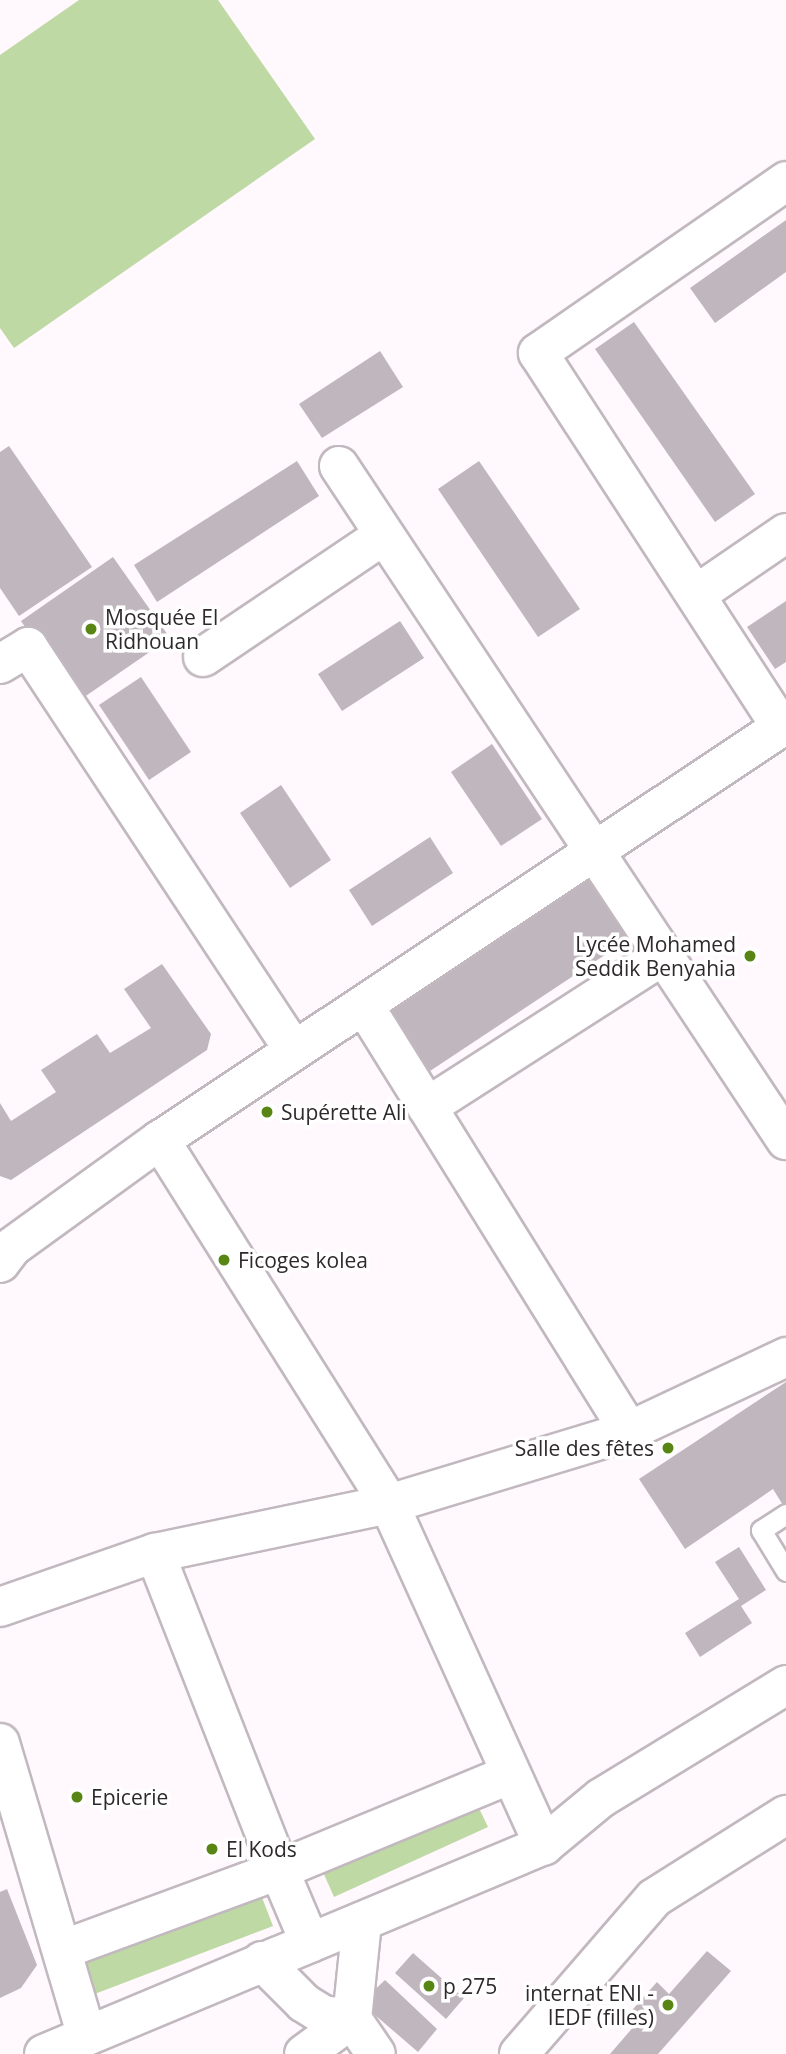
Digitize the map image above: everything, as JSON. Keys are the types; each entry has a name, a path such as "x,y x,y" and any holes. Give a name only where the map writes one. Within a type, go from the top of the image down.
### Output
{"street":[{"path":"4,1246 294,1050 365,1007 784,726 538,353 786,181"},
{"path":"339,466 786,1140"},
{"path":"697,594 786,533"},
{"path":"203,657 384,535"},
{"path":"0,664 28,647 294,1050"},
{"path":"427,1107 664,955"},
{"path":"365,1007 629,1431"},
{"path":"160,1140 388,1504 508,1775 544,1845"},
{"path":"0,1607 155,1553 388,1504 629,1431 786,1357"},
{"path":"155,1553 310,1943"},
{"path":"44,2054 86,2034 544,1845 601,1798 786,1685"},
{"path":"0,1743 14,1853 62,1950 86,2034"},
{"path":"62,1950 279,1870 508,1775"},
{"path":"519,2054 654,1898 786,1815"},
{"path":"362,1922 352,2019 376,2054"},
{"path":"262,1961 304,2003 323,2015 352,2019"},
{"path":"304,2054 352,2019"}],"lane":[{"path":"782,1557 761,1530 786,1514"}],"green space":[{"path":"79,0 218,0 315,139 14,348 0,328 0,55"},
{"path":"476,1802 488,1827 334,1897 323,1872"},
{"path":"261,1895 273,1926 92,1995 81,1964"}],"building":[{"path":"786,220 786,272 715,323 690,288"},
{"path":"634,322 755,494 715,522 595,349"},
{"path":"380,351 403,387 322,438 299,404"},
{"path":"9,446 92,567 19,616 0,588 0,452"},
{"path":"297,461 319,496 157,602 134,565"},
{"path":"479,461 580,609 538,637 438,489"},
{"path":"113,557 170,638 77,702 21,621"},
{"path":"786,601 786,662 775,669 747,627"},
{"path":"400,621 424,658 342,711 318,674"},
{"path":"141,677 191,752 149,780 99,705"},
{"path":"492,744 542,819 501,846 451,772"},
{"path":"281,785 331,860 290,888 240,813"},
{"path":"430,837 453,873 372,926 349,890"},
{"path":"587,877 629,939 430,1071 388,1009"},
{"path":"162,964 211,1034 207,1050 11,1180 0,1176 0,1103 11,1121 56,1092 41,1070 97,1034 110,1053 151,1028 124,989"},
{"path":"786,1382 786,1510 773,1489 685,1549 639,1479"},
{"path":"739,1547 766,1590 741,1606 752,1623 700,1657 685,1633 739,1599 715,1562"},
{"path":"7,1889 37,1965 21,1988 0,1998 0,1892"},
{"name":"internat ENI - IEDF (filles)","path":"707,1951 731,1971 658,2054 610,2054 635,2025 626,2017 657,1982 669,1994"},
{"name":"p 275","path":"413,1953 464,1998 446,2019 395,1973"},
{"path":"385,1980 437,2029 418,2052 361,2003"}],"place":[{"name":"Mosquée El Ridhouan","path":"91,629"},
{"name":"Lycée Mohamed Seddik Benyahia","path":"750,956"},
{"name":"Supérette Ali","path":"267,1112"},
{"name":"Ficoges kolea","path":"224,1260"},
{"name":"Salle des fêtes","path":"668,1448"},
{"name":"Epicerie","path":"77,1797"},
{"name":"El Kods","path":"212,1849"},
{"name":"p 275","path":"429,1986"},
{"name":"internat ENI - IEDF (filles)","path":"668,2005"}]}
